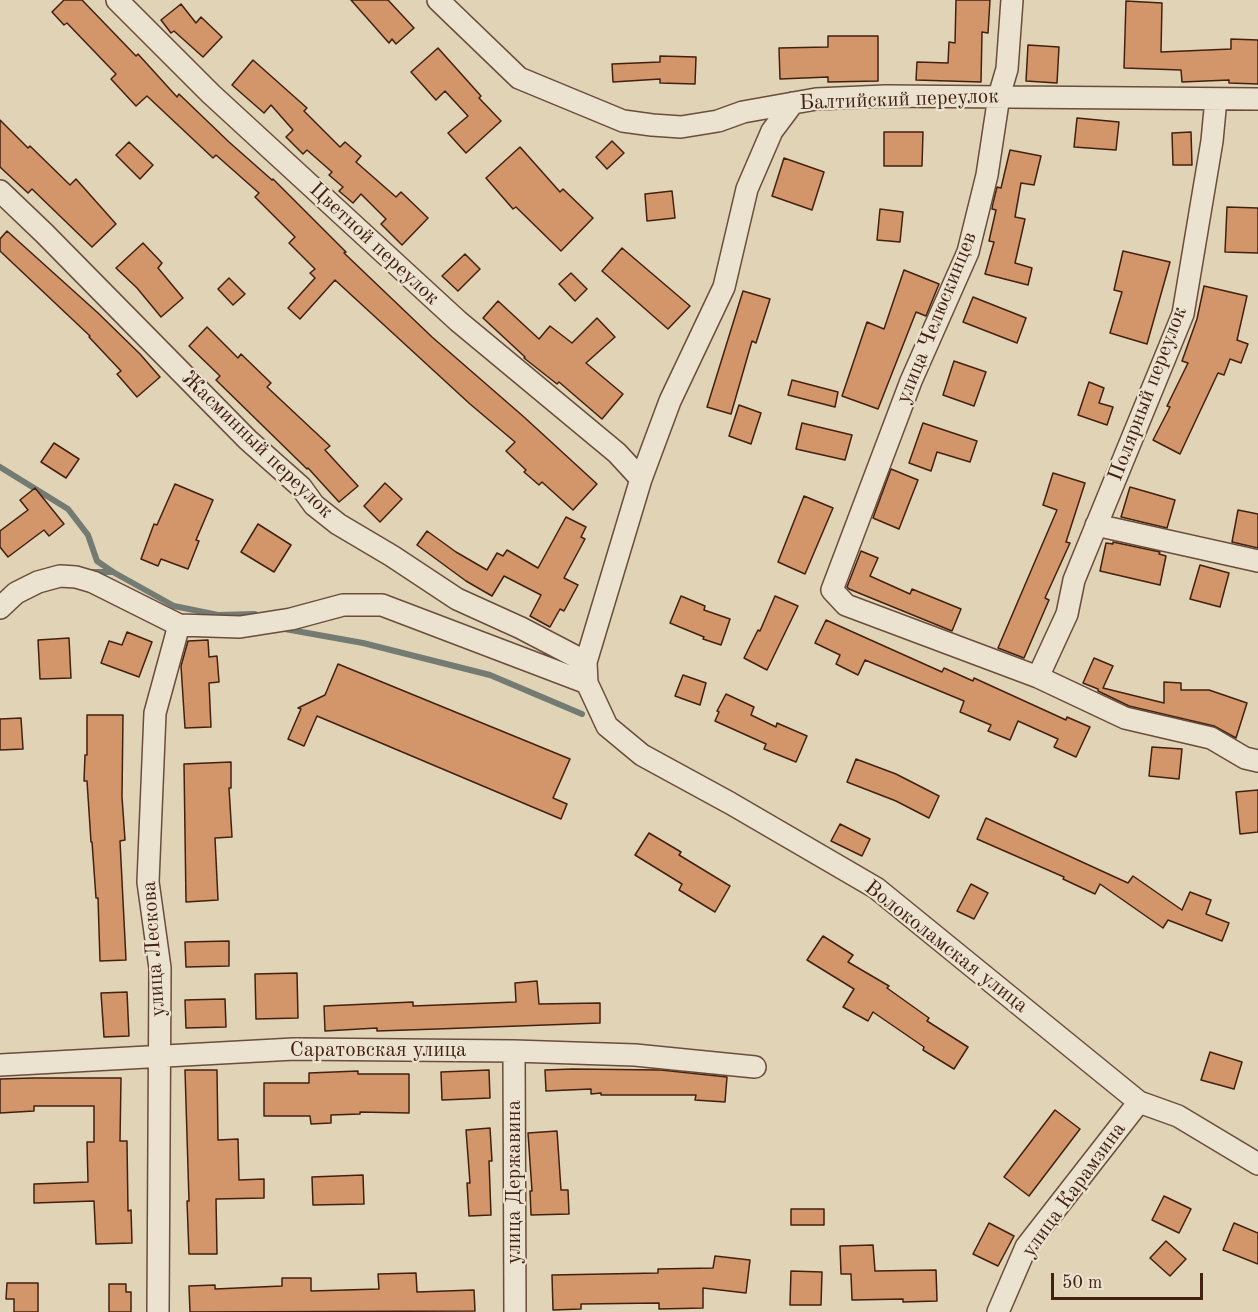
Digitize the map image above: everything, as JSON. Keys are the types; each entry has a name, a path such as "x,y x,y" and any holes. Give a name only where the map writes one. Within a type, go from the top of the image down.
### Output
{"street":[{"name":"Цветной переулок","path":"117,0 211,94 458,321 617,453 641,479"},
{"name":"Балтийский переулок","path":"438,0 519,78 623,121 681,126 718,121 743,112 816,99 885,96 1258,99"},
{"name":"улица Челюскинцев","path":"1012,0 1007,69 999,96 987,175 968,252 911,381 832,590 846,605 1038,676"},
{"name":"Полярный переулок","path":"1038,676 1067,614 1074,580 1183,314 1212,141 1216,99"},
{"path":"0,608 16,593 38,582 60,576 76,577 93,582 179,625 240,627 291,619 343,605 382,605 586,673 641,479 670,401 723,287 747,189 772,132 794,103"},
{"name":"Жасминный переулок","path":"0,191 44,232 248,440 302,488 314,505 338,524 457,599 521,628 586,673"},
{"path":"1096,525 1258,561"},
{"name":"улица Лескова","path":"158,1312 160,968 148,882 155,713 179,625"},
{"name":"Волоколамская улица","path":"586,673 607,726 642,755 876,888 1139,1102 1178,1116 1258,1164"},
{"path":"1038,676 1125,718 1211,738 1245,758 1258,760"},
{"name":"Саратовская улица","path":"0,1065 294,1049 514,1051 635,1055 755,1067"},
{"name":"улица Державина","path":"514,1051 515,1312"},
{"name":"улица Карамзина","path":"994,1310 1026,1247 1139,1102"}],"building":[{"path":"64,0 82,0 136,56 138,54 177,97 179,94 229,142 273,179 346,252 344,253 432,337 597,484 573,510 542,482 539,485 524,472 526,470 506,451 515,442 470,404 335,280 300,319 288,308 315,278 310,273 315,269 289,243 295,237 255,197 259,193 216,155 213,158 147,96 136,106 111,79 116,74 67,23 64,25 52,12"},
{"path":"351,0 388,0 414,28 396,44 392,39 389,43"},
{"path":"956,0 990,0 988,33 982,32 981,82 916,80 917,62 948,63 949,42 955,43"},
{"path":"1126,1 1162,3 1161,52 1231,49 1231,39 1258,40 1258,84 1229,83 1229,80 1182,82 1181,70 1124,68"},
{"path":"181,4 196,23 201,17 222,37 203,57 174,31 171,33 161,20"},
{"path":"828,36 878,36 878,81 828,82 828,77 780,79 779,48 828,47"},
{"path":"1028,45 1059,47 1057,83 1026,81"},
{"path":"438,48 501,121 466,153 448,133 468,116 445,91 436,100 411,72"},
{"path":"660,56 696,57 695,84 660,83 660,79 613,82 612,64 660,62"},
{"path":"253,60 307,108 304,111 340,147 345,142 361,156 356,162 396,197 401,192 428,218 402,245 381,224 386,219 361,194 353,203 339,191 343,187 329,175 332,172 307,150 303,154 286,137 293,130 271,105 264,113 232,85"},
{"path":"1077,118 1119,122 1116,150 1074,147"},
{"path":"0,120 70,185 76,179 116,224 92,247 32,189 28,193 0,167"},
{"path":"884,132 923,132 922,166 884,166"},
{"path":"1191,132 1192,165 1173,165 1172,133"},
{"path":"612,141 624,153 607,169 596,157"},
{"path":"129,142 153,165 140,179 116,155"},
{"path":"520,147 560,192 563,189 593,218 561,251 516,207 513,209 486,178"},
{"path":"1010,150 1041,156 1034,185 1021,183 1015,217 1025,219 1015,263 1032,268 1028,285 985,274 994,242 989,241 996,210 992,209 993,203 997,187 1001,188"},
{"path":"784,158 824,172 812,210 772,196"},
{"path":"672,191 675,218 647,221 645,194"},
{"path":"1227,207 1258,208 1258,253 1225,252"},
{"path":"880,209 903,212 900,242 877,240"},
{"path":"7,231 98,313 160,377 137,397 117,374 121,371 90,336 0,251 0,239"},
{"path":"143,243 162,263 158,268 183,298 161,317 137,288 116,268"},
{"path":"622,248 690,306 668,329 602,271"},
{"path":"1123,251 1170,262 1147,344 1110,333 1122,292 1114,290"},
{"path":"465,254 480,269 458,291 442,276"},
{"path":"904,270 939,284 926,316 916,312 878,409 842,396 867,322 884,329"},
{"path":"571,273 587,289 575,301 559,284"},
{"path":"229,278 245,294 233,305 218,289"},
{"path":"1204,286 1247,296 1237,340 1248,344 1241,363 1230,359 1224,375 1218,373 1180,454 1153,440 1170,407 1167,406 1188,363 1182,361 1197,319"},
{"path":"743,291 770,299 756,343 752,341 731,414 707,407"},
{"path":"973,297 1026,318 1017,343 963,322"},
{"path":"498,301 539,339 550,326 572,343 597,318 615,337 586,363 623,394 602,419 559,382 557,384 524,358 483,318"},
{"path":"207,327 238,358 241,354 271,383 267,387 330,446 325,450 358,486 339,502 308,468 216,380 220,376 189,346"},
{"path":"954,361 986,372 974,406 943,395"},
{"path":"792,380 838,392 835,407 788,395"},
{"path":"1089,382 1104,388 1099,403 1113,407 1107,425 1078,415"},
{"path":"739,405 761,413 751,444 729,436"},
{"path":"802,423 852,435 845,460 796,449"},
{"path":"923,423 977,441 970,462 937,452 931,471 909,463"},
{"path":"54,443 79,459 66,478 41,462"},
{"path":"891,469 918,480 899,529 873,518"},
{"path":"1053,473 1085,483 1066,542 1070,543 1045,598 1049,600 1024,658 998,648 1057,510 1043,505"},
{"path":"385,483 402,499 380,522 364,506"},
{"path":"175,484 213,500 196,540 199,541 188,569 161,559 158,566 141,559 154,524 157,525"},
{"path":"1130,487 1175,500 1167,528 1121,517"},
{"path":"35,488 64,524 49,536 44,530 8,557 0,547 0,531 28,510 20,500"},
{"path":"804,496 833,508 805,574 778,562"},
{"path":"1238,510 1258,514 1258,548 1232,542"},
{"path":"566,517 586,527 581,537 585,539 564,578 578,585 564,611 560,609 550,627 530,616 541,595 504,576 492,596 466,581 417,545 427,531 456,552 487,570 497,553 503,556 507,550 538,568"},
{"path":"258,524 291,545 274,572 241,552"},
{"path":"1113,542 1160,552 1159,554 1166,556 1160,585 1100,571 1106,543 1113,544"},
{"path":"861,551 878,558 870,576 910,594 912,589 961,609 952,631 849,589 847,587"},
{"path":"1200,565 1229,573 1220,607 1190,599"},
{"path":"681,596 705,606 704,610 730,619 721,645 670,623"},
{"path":"775,596 798,606 767,670 744,658 758,630 760,631"},
{"path":"826,620 942,672 944,668 973,681 974,678 1066,720 1067,717 1090,727 1076,757 1054,747 1058,739 1018,721 1010,740 988,731 991,725 960,712 964,701 865,660 858,675 836,664 840,655 815,643"},
{"path":"127,632 152,642 139,677 101,663 109,641 122,645"},
{"path":"69,638 71,678 40,679 38,640"},
{"path":"208,640 209,657 217,656 219,682 209,683 211,727 185,728 181,666 188,641"},
{"path":"1094,658 1113,666 1103,688 1164,703 1164,682 1181,683 1181,690 1209,690 1247,703 1236,738 1214,726 1129,706 1083,683"},
{"path":"338,664 570,759 553,798 567,804 561,819 317,716 304,746 288,739 301,709 298,708 325,695"},
{"path":"683,675 706,683 700,705 675,696"},
{"path":"726,694 754,707 751,715 776,727 777,723 807,736 796,762 764,749 766,744 715,721 719,712 717,711"},
{"path":"87,715 123,715 122,797 125,840 120,841 126,960 100,961 98,898 96,898 87,781 84,781 85,755 87,755"},
{"path":"21,718 23,749 0,750 0,719"},
{"path":"1152,747 1182,749 1179,779 1149,776"},
{"path":"856,759 896,774 939,796 929,818 896,801 847,782"},
{"path":"231,762 231,788 229,788 232,837 215,838 218,900 186,902 184,764"},
{"path":"1258,790 1258,832 1240,834 1236,792"},
{"path":"986,818 1128,883 1133,876 1182,910 1190,892 1211,900 1206,914 1229,923 1222,941 1168,920 1163,928 1100,884 1095,894 1063,879 1064,877 977,839"},
{"path":"840,824 870,839 862,856 831,841"},
{"path":"649,833 681,852 679,855 730,886 715,912 679,890 682,884 635,855"},
{"path":"971,884 988,893 974,919 957,911"},
{"path":"823,936 853,955 848,962 889,986 887,988 929,1018 927,1021 968,1047 954,1069 923,1050 924,1047 873,1012 868,1021 843,1007 854,989 807,960"},
{"path":"229,941 229,966 186,967 185,942"},
{"path":"297,973 298,1018 256,1019 255,974"},
{"path":"537,981 539,1004 600,1003 600,1023 325,1031 324,1006 413,1002 413,1006 516,1002 515,983"},
{"path":"127,992 129,1036 104,1037 101,993"},
{"path":"225,999 226,1027 186,1028 185,1000"},
{"path":"1210,1052 1242,1062 1234,1089 1201,1080"},
{"path":"185,1070 217,1070 218,1140 238,1139 239,1180 264,1179 264,1198 216,1199 217,1254 189,1254"},
{"path":"489,1070 490,1098 442,1100 441,1072"},
{"path":"545,1070 661,1070 727,1077 725,1102 695,1100 696,1095 601,1095 601,1093 591,1094 591,1089 546,1091"},
{"path":"358,1071 358,1074 409,1074 409,1113 360,1112 360,1114 331,1115 331,1123 311,1124 310,1116 264,1116 264,1083 309,1083 309,1073"},
{"path":"121,1078 120,1141 127,1141 128,1211 131,1210 132,1243 96,1244 94,1201 34,1203 34,1184 88,1182 87,1142 94,1142 94,1106 34,1106 34,1111 0,1113 0,1079"},
{"path":"1055,1110 1080,1129 1029,1196 1004,1177"},
{"path":"490,1128 491,1215 469,1216 467,1183 470,1183 466,1130"},
{"path":"557,1131 561,1190 568,1190 569,1214 531,1215 530,1191 532,1191 528,1133"},
{"path":"363,1175 364,1204 313,1205 312,1177"},
{"path":"1164,1196 1191,1209 1179,1233 1152,1220"},
{"path":"791,1209 824,1209 824,1225 791,1225"},
{"path":"989,1223 1014,1236 998,1266 973,1254"},
{"path":"1234,1223 1258,1233 1258,1264 1223,1250"},
{"path":"1166,1241 1186,1259 1170,1276 1150,1258"},
{"path":"873,1245 875,1271 936,1270 937,1301 852,1300 851,1274 841,1274 840,1246"},
{"path":"715,1256 750,1260 746,1293 703,1288 703,1308 659,1309 659,1303 581,1304 581,1309 553,1310 552,1275 658,1273 658,1269 713,1268"},
{"path":"791,1271 822,1272 821,1305 790,1305"},
{"path":"416,1273 417,1292 474,1290 475,1311 190,1312 189,1286 215,1285 215,1289 282,1286 282,1278 311,1278 311,1291 379,1289 378,1274"},
{"path":"7,1283 38,1283 38,1312 14,1312 14,1299 6,1299"},
{"path":"109,1284 126,1284 126,1292 131,1292 131,1312 109,1312"}],"waterway":[{"path":"0,467 68,509 88,535 97,561 113,572 174,606 218,615 255,614"},
{"path":"90,572 113,572"},
{"path":"285,629 363,643 490,675 582,714"}]}
